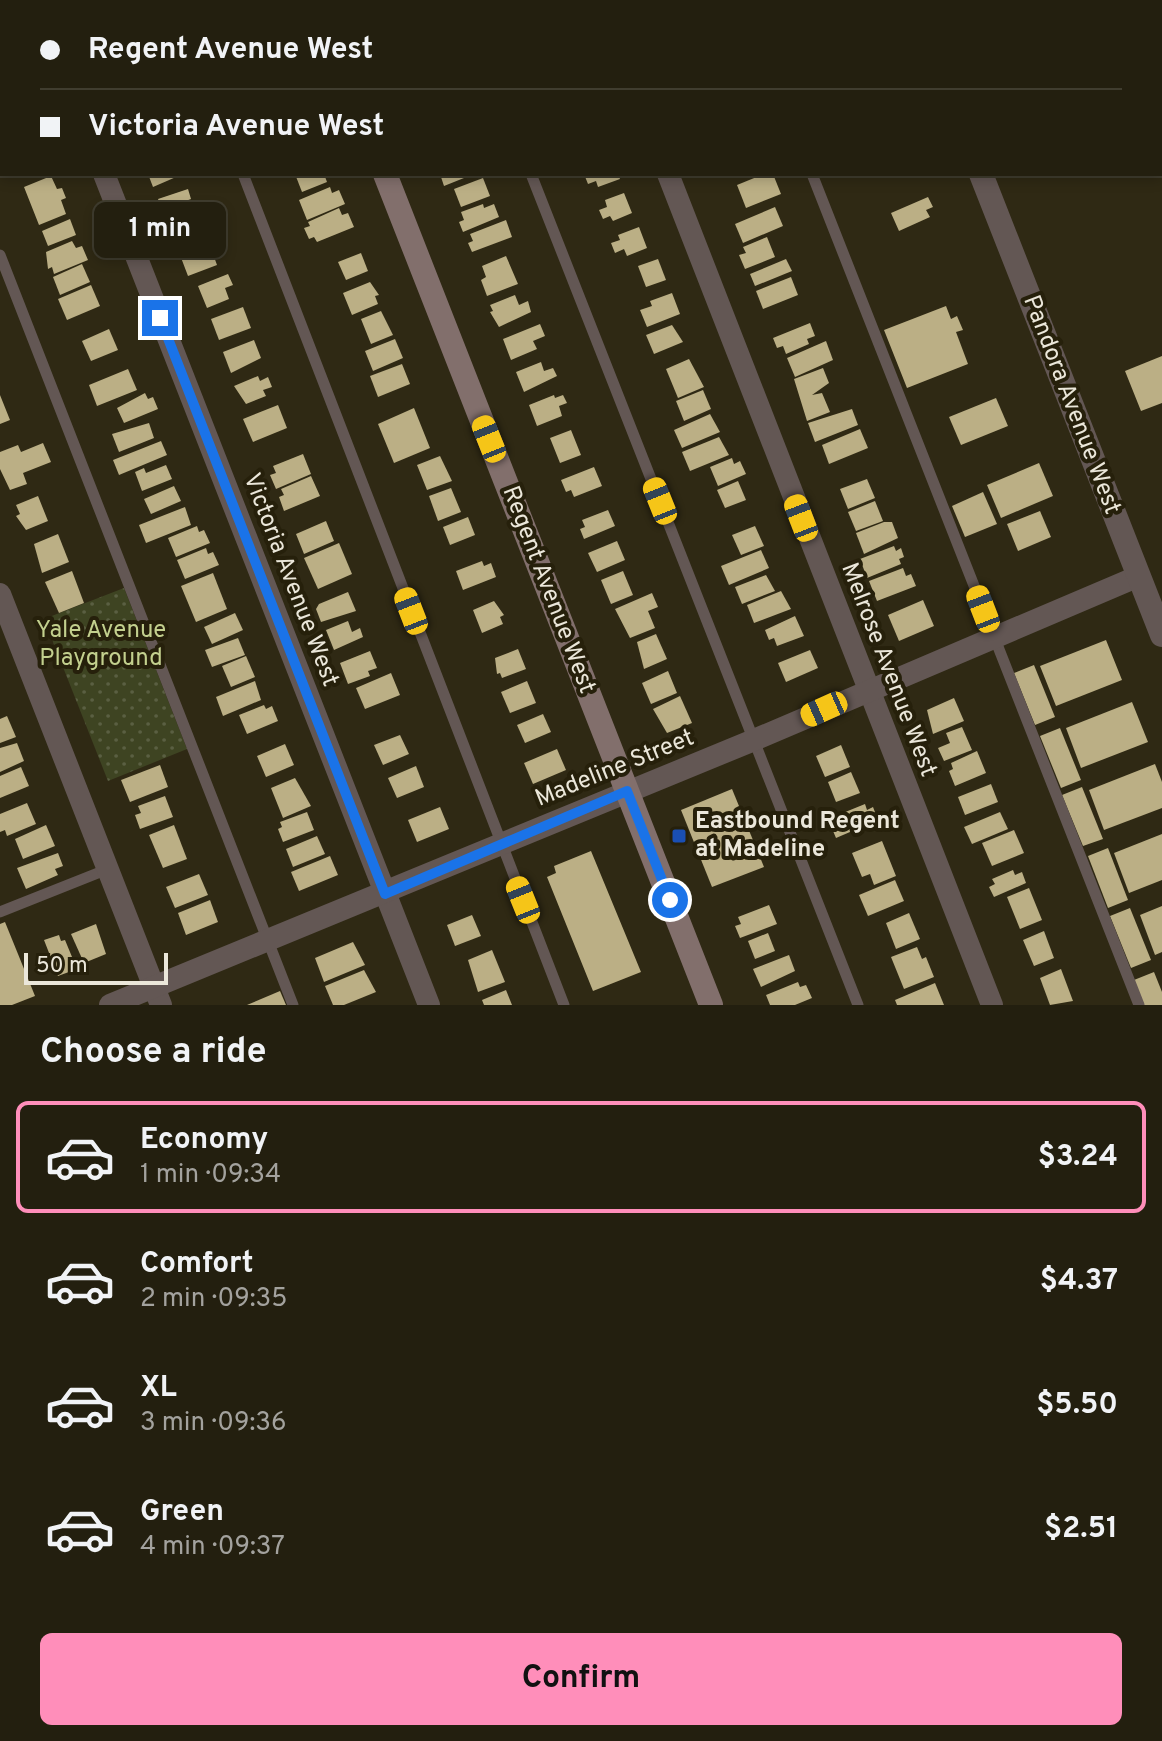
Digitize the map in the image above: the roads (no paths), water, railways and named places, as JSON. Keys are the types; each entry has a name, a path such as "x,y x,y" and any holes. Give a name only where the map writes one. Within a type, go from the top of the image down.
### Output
{"main road":[{"name":"Regent Avenue West","path":"386,176 711,1005"}],"street":[{"name":"Victoria Avenue West","path":"105,176 429,1005"},
{"name":"Melrose Avenue West","path":"669,176 992,1005"},
{"name":"Pandora Avenue West","path":"982,176 1162,635"},
{"name":"Madeline Street","path":"110,1005 157,996 267,939 385,894 1139,576"},
{"path":"0,594 157,996"}],"lane":[{"path":"244,176 564,1005"},
{"path":"532,176 858,1005"},
{"path":"813,176 1139,1005"},
{"path":"0,256 293,1005"},
{"path":"0,912 109,869"}],"place":[{"name":"Eastbound Regent at Madeline","path":"679,836"}],"park label":[{"name":"Yale Avenue Playground","path":"101,645"}]}
